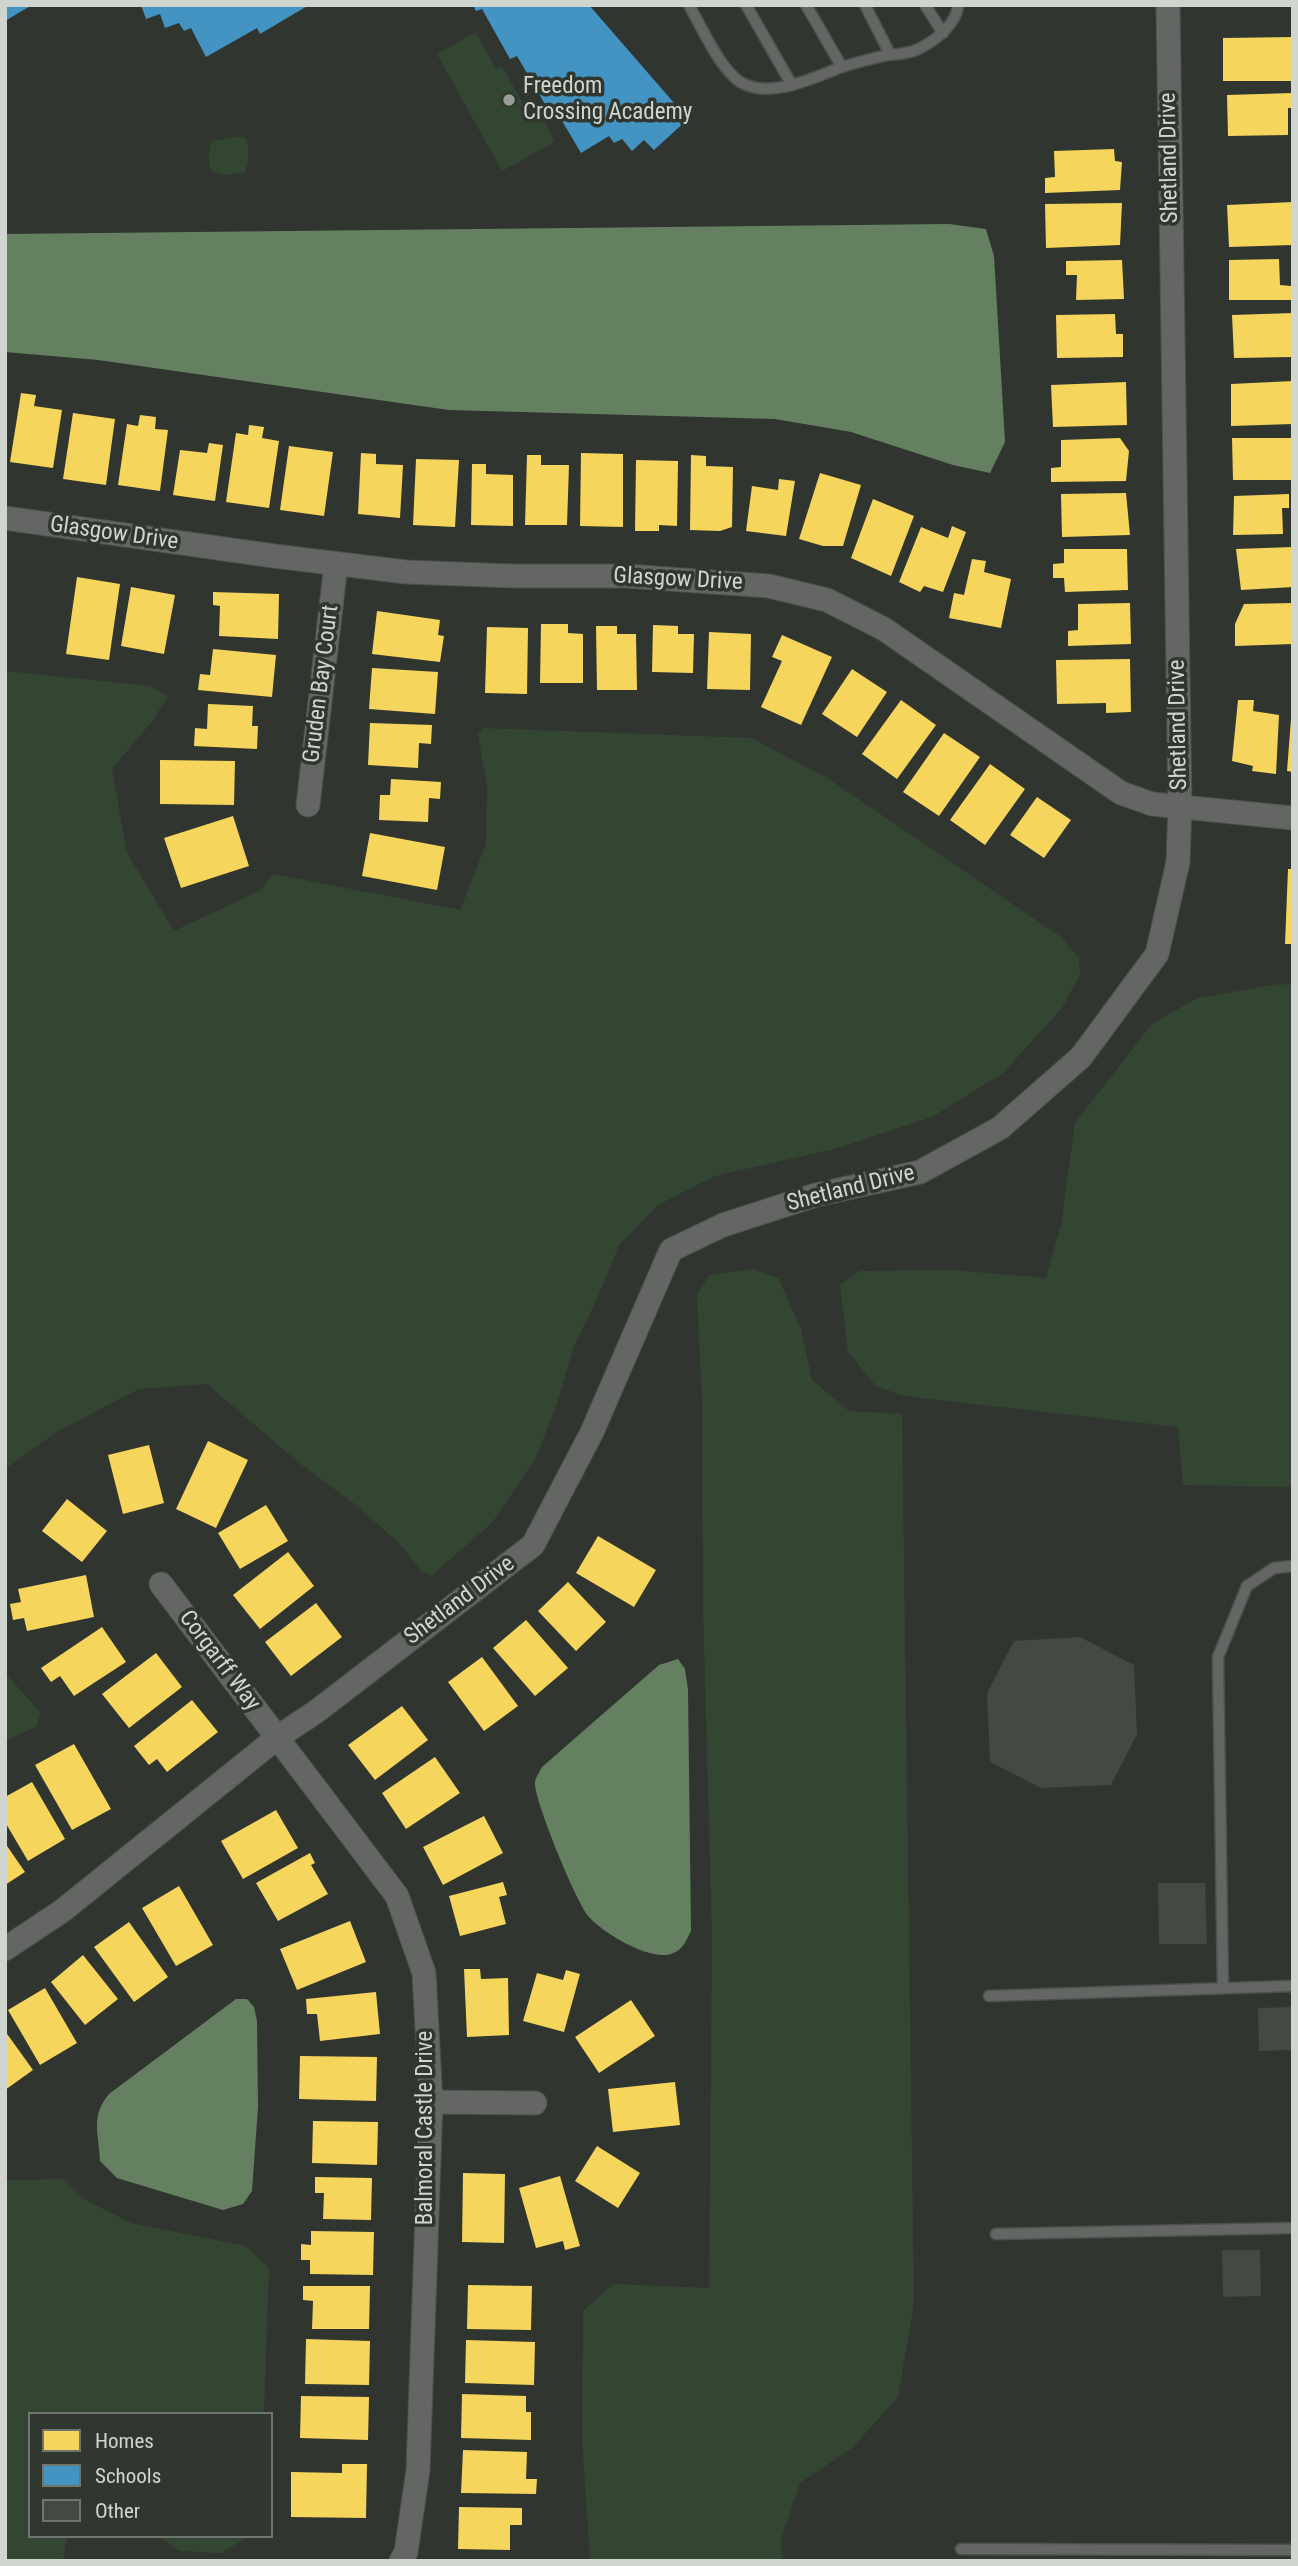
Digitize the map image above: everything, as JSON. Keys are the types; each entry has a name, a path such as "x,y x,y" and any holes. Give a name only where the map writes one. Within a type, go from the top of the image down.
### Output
{"street":[{"name":"Shetland Drive","path":"5,1949 62,1911 278,1737 317,1711 533,1545 592,1432 671,1250 723,1226 816,1195 920,1172 1000,1128 1081,1057 1157,954 1178,862 1180,807 1168,5"},
{"name":"Glasgow Drive","path":"5,518 406,572 626,576 769,586 827,600 884,629 1121,793 1152,804 1293,818"},
{"name":"Gruden Bay Court","path":"308,805 336,564"},
{"name":"Corgarff Way","path":"161,1584 278,1737"},
{"name":"Balmoral Castle Drive","path":"278,1737 397,1896 424,1973 430,2102 418,2470 406,2552 401,2561"},
{"path":"430,2102 535,2103"}],"lane":[{"path":"689,5 727,70 743,84 759,87 792,85 819,78 842,67 890,54 914,51 943,33 958,11 958,5"},
{"path":"747,5 792,85"},
{"path":"806,5 842,67"},
{"path":"865,5 890,54"},
{"path":"925,5 943,33"},
{"path":"1223,1988 1218,1657 1247,1586 1274,1568 1293,1566"},
{"path":"989,1996 1293,1986"},
{"path":"996,2234 1293,2228"},
{"path":"961,2549 1293,2550"}],"shaded area":[{"path":"476,32 496,69 502,66 529,115 538,110 555,142 502,171 437,54"},
{"path":"239,136 246,139 248,147 245,172 224,175 212,172 209,156 213,141"},
{"path":"949,224 986,229 994,256 1005,442 990,473 953,465 851,432 775,419 449,410 98,360 5,352 5,234"},
{"path":"5,671 150,686 168,696 153,720 112,769 127,853 174,931 259,891 274,874 460,910 486,844 487,786 478,735 483,728 751,738 826,777 1061,937 1079,958 1080,975 1062,1008 1002,1074 932,1117 838,1148 715,1176 658,1205 619,1245 574,1346 557,1403 536,1458 492,1523 432,1575 422,1572 400,1544 356,1505 298,1462 207,1384 139,1389 58,1431 5,1469"},
{"path":"1279,984 1293,985 1293,1487 1183,1485 1178,1427 903,1396 876,1386 848,1352 840,1285 860,1271 952,1270 1046,1278 1061,1225 1075,1123 1152,1024 1197,998"},
{"path":"752,1269 778,1278 801,1329 812,1380 849,1411 902,1414 914,2303 898,2397 852,2448 800,2483 781,2540 782,2561 590,2561 582,2438 583,2311 613,2284 709,2288 712,1936 703,1608 702,1402 697,1295 709,1275"},
{"path":"678,1659 685,1669 688,1690 691,1931 684,1945 678,1950 662,1955 627,1944 605,1931 589,1917 575,1893 557,1851 541,1808 535,1782 542,1767 659,1665"},
{"path":"5,1673 41,1713 36,1727 5,1741"},
{"path":"236,1999 247,1999 254,2007 257,2021 258,2107 252,2191 243,2204 223,2210 117,2178 100,2161 97,2126 103,2102 109,2094"},
{"path":"64,2179 84,2199 131,2223 246,2246 269,2268 264,2412 28,2412 28,2538 67,2538 63,2561 5,2561 5,2180"},
{"path":"160,2538 246,2538 221,2553 179,2551"}],"building: Homes":[{"path":"1293,37 1293,81 1223,81 1223,38"},
{"path":"1293,93 1293,108 1288,108 1288,135 1228,136 1227,95"},
{"path":"1114,149 1115,161 1122,162 1120,190 1045,193 1045,178 1055,177 1054,151"},
{"path":"1293,202 1293,245 1229,247 1227,205"},
{"path":"1122,203 1120,245 1046,248 1045,204"},
{"path":"1279,259 1280,285 1291,286 1291,300 1229,300 1229,260"},
{"path":"1122,260 1124,299 1076,300 1077,275 1066,275 1066,261"},
{"path":"1293,313 1293,357 1234,358 1232,315"},
{"path":"1115,314 1116,334 1123,334 1123,357 1057,358 1056,315"},
{"path":"1293,381 1293,424 1231,426 1231,384"},
{"path":"1126,382 1127,425 1053,427 1051,385"},
{"path":"21,393 36,395 34,406 62,410 53,468 10,462"},
{"path":"73,413 115,419 106,485 63,479"},
{"path":"140,415 156,417 155,429 168,430 160,491 118,485 127,424 138,426"},
{"path":"249,425 264,427 262,438 279,441 269,508 226,502 236,433 248,435"},
{"path":"1120,438 1129,451 1126,481 1051,482 1051,468 1061,467 1061,440"},
{"path":"1232,438 1293,438 1293,480 1233,480"},
{"path":"209,443 223,445 215,501 173,495 180,450 207,453"},
{"path":"289,446 333,452 324,516 280,510"},
{"path":"361,453 376,454 376,464 403,465 400,518 358,514"},
{"path":"581,453 623,454 623,527 580,526"},
{"path":"527,455 541,455 541,465 569,465 567,525 525,525"},
{"path":"691,455 706,456 706,466 733,467 732,527 720,531 690,530"},
{"path":"416,459 459,460 455,527 413,525"},
{"path":"636,460 678,461 677,526 659,525 659,531 635,531"},
{"path":"472,464 486,464 486,474 513,475 513,526 471,525"},
{"path":"820,473 861,485 843,546 823,546 799,539"},
{"path":"779,479 795,481 786,536 746,531 752,486 778,490"},
{"path":"1126,493 1130,535 1062,537 1061,494"},
{"path":"1289,494 1289,508 1282,508 1283,534 1233,535 1234,496"},
{"path":"873,499 914,516 891,576 851,558"},
{"path":"952,526 966,532 943,592 924,586 920,592 899,582 921,527 948,538"},
{"path":"1293,547 1293,587 1241,590 1236,549"},
{"path":"1064,549 1127,549 1128,590 1065,592 1064,578 1053,578 1053,564 1064,563"},
{"path":"972,559 986,561 984,572 1011,579 1001,628 949,618 954,593 964,595"},
{"path":"77,577 120,584 109,660 66,654"},
{"path":"131,587 175,595 164,654 121,646"},
{"path":"213,592 279,594 278,639 219,636 220,606 213,605"},
{"path":"1130,603 1131,644 1068,646 1068,631 1078,630 1078,604"},
{"path":"1293,603 1293,644 1235,646 1235,624 1244,604"},
{"path":"377,611 440,620 438,635 444,636 440,662 372,654"},
{"path":"541,624 568,624 568,633 583,634 583,683 540,683"},
{"path":"653,625 678,626 678,634 694,634 693,673 652,672"},
{"path":"596,626 617,626 617,634 636,634 637,690 597,690"},
{"path":"487,627 528,628 527,694 485,693"},
{"path":"709,632 751,634 750,690 707,689"},
{"path":"782,635 832,657 801,725 761,707 782,661 772,657"},
{"path":"213,649 276,655 272,697 198,690 200,674 210,675"},
{"path":"1130,659 1131,712 1106,713 1106,703 1057,704 1056,660"},
{"path":"372,668 438,672 435,714 369,709"},
{"path":"852,669 887,692 857,737 822,714"},
{"path":"901,700 936,725 897,779 862,754"},
{"path":"1238,700 1254,700 1253,711 1279,715 1276,774 1252,771 1253,766 1232,761"},
{"path":"208,704 253,706 252,726 258,726 257,749 194,746 195,728 207,729"},
{"path":"1293,719 1293,772 1287,771"},
{"path":"370,723 432,725 431,744 419,743 418,768 368,765"},
{"path":"944,733 980,757 939,816 903,792"},
{"path":"160,760 235,761 234,805 160,804"},
{"path":"990,764 1025,789 985,845 950,820"},
{"path":"391,779 441,782 440,799 429,798 428,822 379,820 380,795 390,795"},
{"path":"1037,797 1071,820 1044,858 1010,835"},
{"path":"233,816 249,866 181,888 164,838"},
{"path":"370,833 445,847 437,890 362,876"},
{"path":"1288,869 1293,869 1293,944 1285,944"},
{"path":"208,1441 248,1460 216,1528 176,1509"},
{"path":"149,1445 164,1503 123,1514 108,1455"},
{"path":"67,1499 107,1531 82,1562 42,1531"},
{"path":"266,1505 288,1541 240,1569 218,1533"},
{"path":"598,1536 656,1570 634,1607 576,1573"},
{"path":"288,1552 314,1586 260,1629 233,1595"},
{"path":"86,1575 94,1617 27,1631 24,1618 13,1620 10,1604 21,1602 18,1589"},
{"path":"568,1582 606,1622 576,1651 538,1611"},
{"path":"316,1603 342,1637 291,1676 265,1642"},
{"path":"526,1620 568,1668 535,1696 493,1648"},
{"path":"102,1627 126,1662 74,1696 60,1676 51,1682 41,1668"},
{"path":"156,1653 182,1687 129,1728 102,1694"},
{"path":"482,1657 518,1706 484,1731 448,1682"},
{"path":"192,1700 218,1732 167,1772 157,1759 149,1765 134,1746"},
{"path":"402,1706 428,1740 375,1780 348,1745"},
{"path":"74,1744 111,1809 72,1830 35,1765"},
{"path":"435,1757 460,1793 406,1829 382,1793"},
{"path":"32,1782 65,1839 28,1861 5,1822 5,1797"},
{"path":"276,1810 298,1848 243,1879 221,1841"},
{"path":"484,1816 503,1853 443,1885 423,1847"},
{"path":"5,1843 25,1872 5,1885"},
{"path":"310,1853 315,1863 311,1865 328,1894 278,1921 256,1883"},
{"path":"503,1882 507,1895 499,1897 506,1924 460,1936 449,1896"},
{"path":"179,1886 213,1945 176,1966 142,1908"},
{"path":"350,1921 366,1962 297,1990 280,1949"},
{"path":"129,1922 168,1977 134,2002 94,1947"},
{"path":"83,1955 118,1999 85,2025 51,1982"},
{"path":"464,1969 480,1969 481,1979 508,1978 509,2035 467,2037"},
{"path":"566,1970 580,1974 564,2032 523,2021 537,1973 563,1980"},
{"path":"45,1988 77,2043 40,2065 8,2010"},
{"path":"376,1992 380,2034 320,2041 317,2014 307,2014 306,1999"},
{"path":"631,2000 655,2036 599,2073 575,2037"},
{"path":"5,2031 33,2070 5,2090"},
{"path":"300,2056 377,2057 376,2101 299,2099"},
{"path":"675,2082 680,2125 613,2132 608,2089"},
{"path":"313,2121 378,2122 377,2165 312,2163"},
{"path":"597,2146 640,2173 618,2208 575,2181"},
{"path":"463,2173 505,2174 504,2243 462,2242"},
{"path":"560,2176 580,2246 565,2250 563,2241 536,2248 519,2188"},
{"path":"315,2177 372,2178 371,2220 323,2219 324,2193 315,2193"},
{"path":"311,2231 374,2232 373,2275 310,2274 310,2260 301,2260 301,2244 311,2245"},
{"path":"468,2285 532,2286 531,2330 467,2329"},
{"path":"303,2286 370,2286 369,2329 312,2329 313,2301 303,2300"},
{"path":"306,2339 370,2341 369,2385 305,2384"},
{"path":"466,2340 535,2342 534,2385 465,2383"},
{"path":"462,2394 526,2396 526,2412 531,2412 531,2440 461,2438"},
{"path":"301,2396 369,2397 368,2440 300,2438"},
{"path":"463,2450 527,2452 526,2479 537,2479 536,2494 461,2493"},
{"path":"342,2464 367,2464 366,2518 291,2517 291,2472 342,2473"},
{"path":"459,2507 522,2508 522,2525 510,2525 510,2550 458,2549"}],"building: Schools":[{"path":"5,5 32,5 5,21"},
{"path":"141,5 309,5 260,34 257,28 206,57 191,28 184,31 179,23 165,28 160,14 146,19"},
{"path":"473,5 589,5 688,119 654,150 644,140 632,151 622,139 614,143 609,136 581,153 552,104 546,106 517,56 510,59 482,9 476,11"}],"building: Other":[{"path":"1080,1637 1134,1665 1137,1734 1111,1785 1041,1788 990,1762 987,1693 1014,1641"},
{"path":"1158,1883 1205,1883 1207,1944 1159,1944"},
{"path":"1293,2007 1293,2050 1259,2051 1258,2008"},
{"path":"1222,2250 1260,2250 1261,2296 1223,2297"}],"place":[{"name":"Freedom Crossing Academy","path":"509,100"}]}
